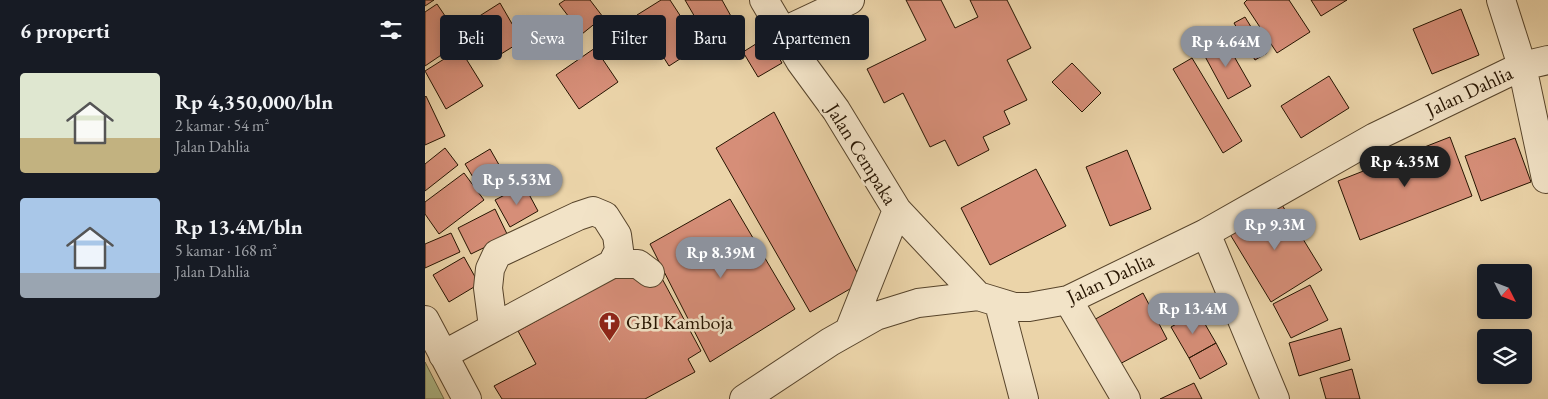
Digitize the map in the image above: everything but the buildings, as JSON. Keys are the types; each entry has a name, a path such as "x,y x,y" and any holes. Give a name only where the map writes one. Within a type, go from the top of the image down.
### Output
{"street":[{"name":"Jalan Cempaka","path":"764,0 772,15"},
{"path":"818,15 850,0"},
{"path":"1501,0 1522,66 1547,179"},
{"name":"Jalan Cempaka","path":"799,60 836,110 897,210 988,300"},
{"name":"Jalan Dahlia","path":"744,399 849,330 876,316 918,303 988,300 1029,307 1068,300 1206,233 1375,137 1522,66 1548,60"},
{"path":"849,330 897,210"},
{"path":"493,328 488,288 490,269 497,254 578,216 593,211 605,216 617,235 619,250 612,264"},
{"path":"1206,233 1275,399"},
{"path":"443,355 612,264 638,264 650,273"},
{"path":"988,300 1024,399"},
{"path":"1068,300 1126,399"},
{"path":"425,320 467,399"}],"green space":[{"path":"425,362 444,399 425,399"}],"place":[{"name":"GBI Kamboja","path":"610,341"}]}
